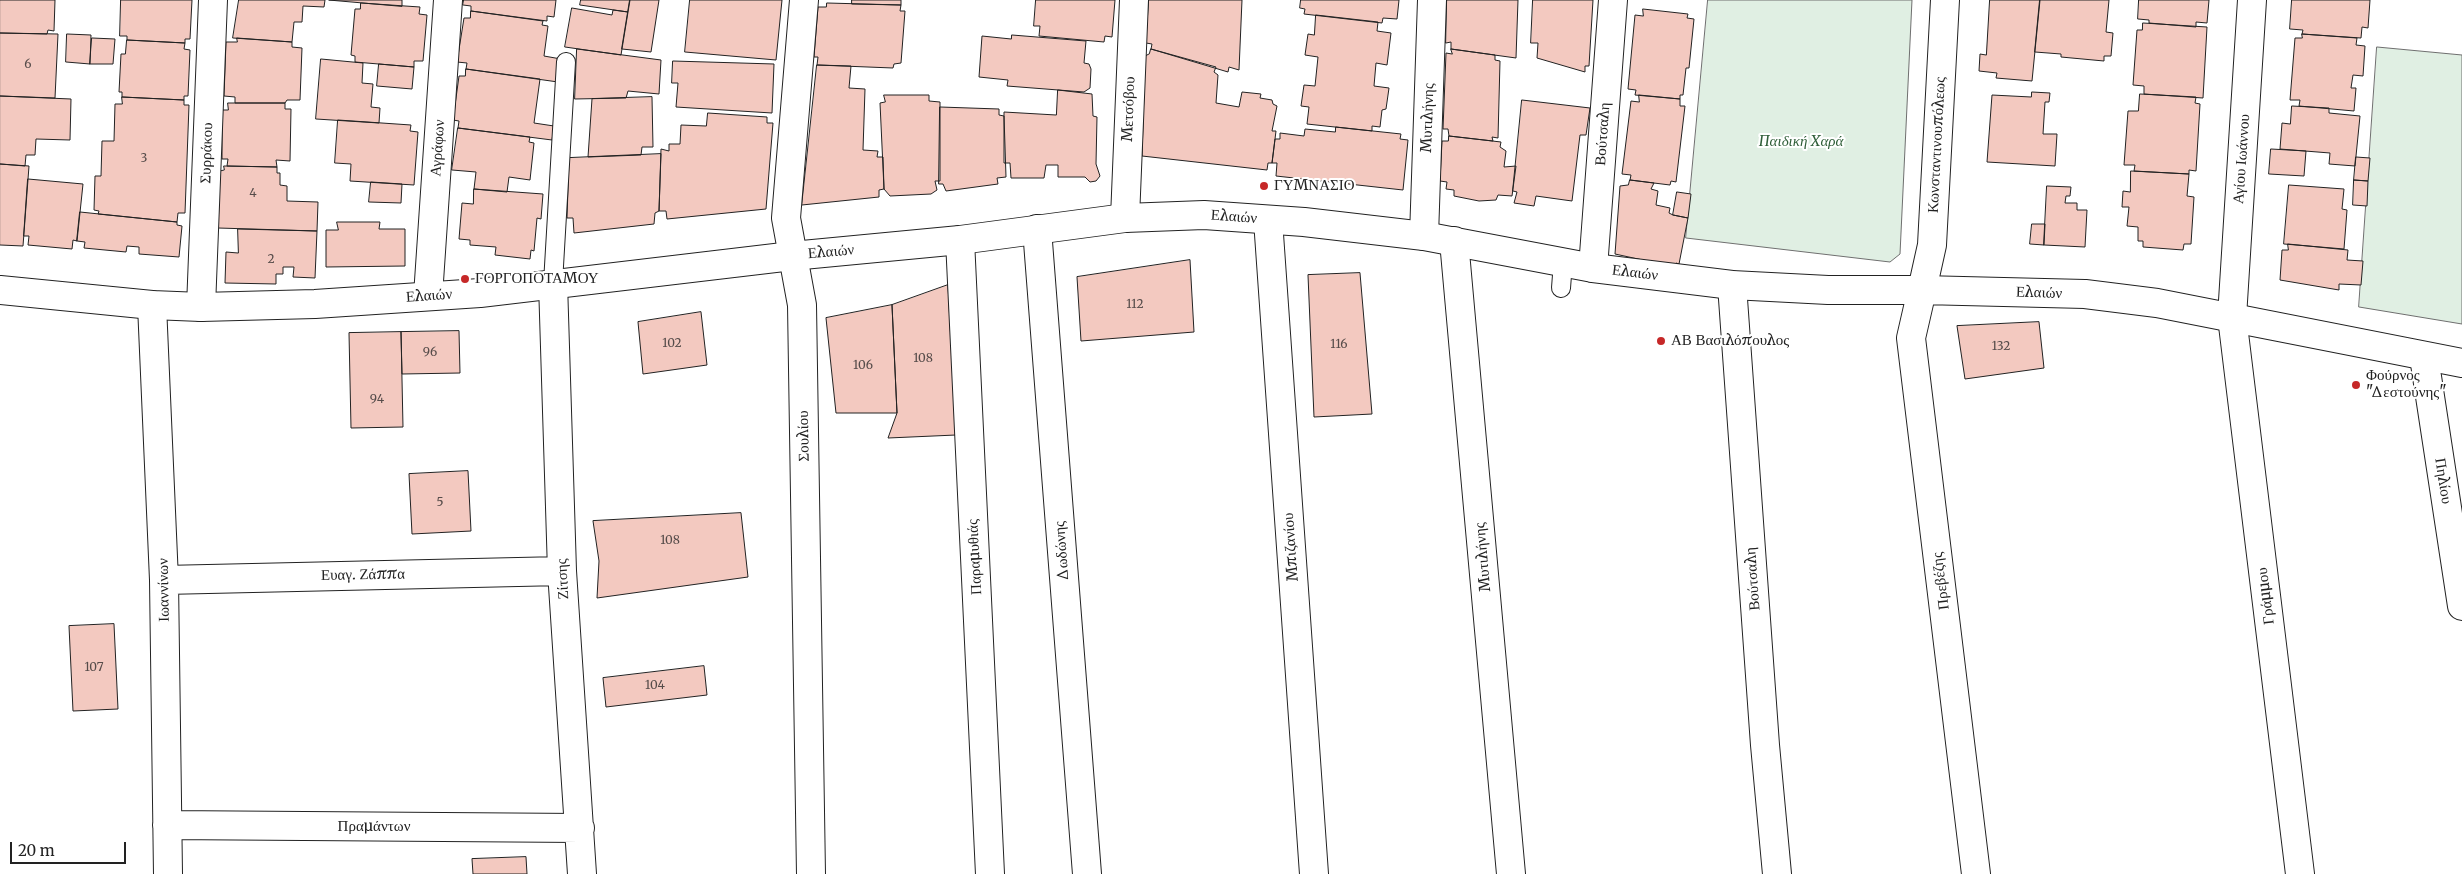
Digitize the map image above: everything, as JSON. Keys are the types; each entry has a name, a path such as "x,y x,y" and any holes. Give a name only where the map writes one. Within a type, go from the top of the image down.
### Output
{"street":[{"name":"Συρράκου","path":"201,307 213,0"},
{"name":"Αγράφων","path":"428,296 448,0"},
{"name":"Σουλίου","path":"804,0 786,218 802,305 811,874"},
{"name":"Μετσόβου","path":"1125,218 1134,0"},
{"name":"Μυτιλήνης","path":"1424,236 1432,0"},
{"name":"Βούτσαλη","path":"1593,268 1612,0"},
{"name":"Κωνσταντινουπόλεως","path":"1922,290 1932,245 1945,0"},
{"name":"Αγίου Ιωάννου","path":"2232,317 2252,0"},
{"name":"Ελαιών","path":"0,290 152,305 201,307 315,304 480,293 792,256 960,240 1125,218 1204,215 1424,236 1454,241 1562,275 1593,268 1732,285 1828,290 2085,294 2157,303 2462,363"},
{"name":"Μπιζανίου","path":"1268,220 1314,874"},
{"name":"Δωδώνης","path":"1037,229 1087,874"},
{"name":"Παραμυθιάς","path":"960,240 990,874"},
{"name":"Μυτιλήνης","path":"1454,241 1511,874"},
{"name":"Ζίτσης","path":"554,283 562,571 582,874"},
{"name":"Βούτσαλη","path":"1732,285 1765,745 1777,874"},
{"name":"Πρεβέζης","path":"1922,290 1911,338 1976,874"},
{"name":"Ιωαννίνων","path":"152,305 164,580 168,874"},
{"name":"Γράμμου","path":"2232,317 2300,874"},
{"name":"Πηλίου","path":"2424,357 2462,606"},
{"name":"Ευαγ. Ζάππα","path":"164,580 562,571"},
{"name":"Πραμάντων","path":"167,825 580,828"}],"lane":[{"path":"554,283 566,62"}],"green space":[{"name":"Παιδική Χαρά","path":"1708,0 1912,0 1900,254 1890,262 1686,238"},
{"path":"2377,47 2462,55 2462,324 2359,307"}],"building":[{"path":"0,0 55,0 54,31 48,30 47,34 0,33"},
{"path":"121,0 192,0 190,39 185,39 185,43 127,40 127,36 120,36"},
{"path":"239,0 325,0 324,7 303,6 302,22 294,22 292,42 233,38"},
{"path":"329,0 402,0 402,6"},
{"path":"464,0 556,0 554,17 547,16 547,21 471,11 471,6 463,5"},
{"path":"581,0 630,0 628,12 580,5"},
{"path":"630,0 659,0 651,52 622,49"},
{"path":"690,0 782,0 776,60 685,52"},
{"path":"852,0 901,0 901,5 852,4"},
{"path":"1036,0 1115,0 1112,37 1105,36 1104,42 1039,36 1040,26 1034,26"},
{"path":"1149,0 1242,0 1239,70 1229,67 1228,72 1151,49 1152,44 1146,43"},
{"path":"1301,0 1399,0 1397,19 1383,18 1382,23 1304,14 1305,9 1300,8"},
{"path":"1447,0 1518,0 1516,58 1451,49 1451,42 1446,43"},
{"path":"1533,0 1593,0 1589,66 1585,66 1585,72 1537,58 1538,43 1531,43"},
{"path":"1990,0 2040,0 2032,81 1996,78 1997,73 1979,71 1980,54 1986,55"},
{"path":"2040,0 2109,0 2106,32 2113,33 2111,56 2104,56 2104,61 2061,57 2061,54 2035,52"},
{"path":"2139,0 2209,0 2207,23 2196,22 2196,27 2149,23 2149,20 2138,19"},
{"path":"2292,0 2370,0 2368,28 2362,27 2361,38 2302,34 2303,30 2290,29"},
{"path":"361,3 420,7 419,14 427,15 423,61 414,61 414,67 355,62 355,56 351,55 355,9 360,9"},
{"path":"827,3 901,5 900,11 905,11 901,63 894,64 893,68 817,65 818,57 814,57 818,7 826,7"},
{"path":"572,8 612,15 613,10 628,12 621,55 565,47"},
{"path":"1643,9 1688,14 1687,18 1694,19 1689,68 1686,68 1683,95 1680,95 1680,99 1635,95 1636,90 1628,89 1635,15 1643,16"},
{"path":"471,11 543,21 542,25 548,26 544,56 561,59 558,82 466,69 467,63 457,62 464,18 470,18"},
{"path":"1316,15 1378,22 1377,31 1391,33 1387,65 1376,63 1374,86 1389,88 1386,109 1382,110 1380,127 1372,126 1372,131 1307,124 1309,107 1301,106 1304,85 1315,86 1318,57 1305,55 1308,34 1314,35"},
{"path":"2143,23 2207,27 2203,98 2144,94 2144,86 2133,85 2137,30 2142,30"},
{"path":"0,33 58,34 55,98 0,96"},
{"path":"67,34 91,35 90,64 66,62"},
{"path":"2302,34 2357,38 2356,45 2365,46 2363,76 2353,75 2351,88 2356,88 2354,111 2299,106 2300,100 2290,100 2295,38 2302,38"},
{"path":"1012,35 1086,41 1084,63 1089,64 1091,69 1090,88 1084,92 1007,86 1008,80 979,77 982,36 1011,39"},
{"path":"92,38 115,39 113,64 90,64"},
{"path":"237,38 292,42 292,47 302,48 300,100 287,100 285,103 235,103 235,97 224,96 226,42 237,42"},
{"path":"127,40 185,43 184,49 190,50 188,96 184,96 184,100 122,97 122,92 119,92 121,54 125,54"},
{"path":"577,49 661,60 659,94 628,91 626,98 575,99"},
{"path":"1151,49 1216,67 1214,72 1218,75 1216,103 1239,107 1242,92 1261,94 1260,98 1272,100 1273,104 1277,106 1272,131 1276,131 1272,163 1268,163 1267,170 1142,156 1145,56 1149,54"},
{"path":"1451,49 1495,55 1495,60 1500,61 1498,138 1492,137 1493,141 1449,136 1448,129 1443,129 1446,53 1452,54"},
{"path":"321,59 363,63 362,83 373,84 371,107 380,108 379,123 316,119"},
{"path":"673,61 774,64 772,113 676,107 678,83 672,83"},
{"path":"379,64 414,67 412,89 377,86"},
{"path":"817,65 851,66 849,88 865,89 863,150 878,151 877,157 883,157 884,189 879,190 879,197 802,205"},
{"path":"466,69 540,79 534,123 554,126 552,140 458,128 459,121 453,120 459,76 465,76"},
{"path":"1058,90 1092,94 1093,116 1097,117 1096,164 1100,176 1096,181 1090,182 1085,177 1058,177 1058,165 1046,165 1044,178 1011,178 1010,163 1004,163 1004,112 1056,115"},
{"path":"2032,92 2050,93 2049,102 2045,102 2043,134 2057,134 2055,166 1987,162 1992,95 2031,97"},
{"path":"2140,94 2196,97 2195,103 2200,104 2196,171 2189,170 2189,174 2134,171 2135,165 2124,165 2128,111 2138,111"},
{"path":"884,95 929,95 929,101 940,102 940,181 935,181 937,190 931,194 890,196 884,189 880,103 885,102"},
{"path":"1639,95 1680,99 1680,106 1685,106 1676,182 1671,181 1670,185 1630,180 1631,175 1622,174 1631,101 1639,102"},
{"path":"0,96 71,99 70,140 36,139 35,155 26,155 25,166 0,164"},
{"path":"122,97 184,100 184,105 189,105 185,213 178,213 177,222 98,214 99,211 94,210 95,176 101,176 102,141 114,141 115,104 122,104"},
{"path":"652,97 653,147 642,147 641,155 588,157 592,99"},
{"path":"1522,100 1590,108 1586,135 1580,135 1572,201 1536,196 1534,206 1514,203 1517,192 1513,191"},
{"path":"228,103 285,103 285,109 291,109 290,161 276,160 277,167 227,166 228,159 222,159 222,110 228,110"},
{"path":"2292,106 2329,108 2329,113 2360,116 2355,166 2329,164 2330,153 2280,149 2282,123 2290,124"},
{"path":"940,107 999,109 999,115 1004,116 1006,177 997,178 998,184 946,191 943,184 939,184"},
{"path":"708,113 767,117 767,123 773,123 766,209 667,219 666,211 659,211 661,149 669,151 669,144 680,144 681,125 706,126"},
{"path":"338,120 411,125 410,131 418,132 414,185 350,181 351,164 335,163"},
{"path":"1336,127 1401,134 1400,139 1408,140 1403,190 1276,176 1277,163 1272,163 1275,139 1280,139 1280,133 1304,136 1305,129 1335,132"},
{"path":"458,128 530,137 529,142 534,143 530,180 509,177 507,192 474,189 476,172 452,170"},
{"path":"1449,136 1501,142 1500,147 1506,151 1504,167 1516,166 1512,196 1498,195 1496,200 1479,201 1454,196 1454,190 1446,189 1447,182 1440,181 1442,141 1448,141"},
{"path":"2271,149 2306,151 2304,176 2269,174"},
{"path":"661,154 659,211 655,213 654,224 574,233 573,218 567,218 569,158"},
{"path":"2356,157 2370,158 2368,181 2354,180"},
{"path":"0,164 29,166 23,246 0,245"},
{"path":"224,166 277,167 277,173 280,173 280,185 287,186 287,201 318,202 317,231 218,228 220,171 224,170"},
{"path":"2131,171 2189,174 2187,196 2194,197 2191,244 2184,244 2183,250 2143,247 2143,241 2138,241 2138,227 2127,226 2129,207 2122,207 2123,191 2130,192"},
{"path":"28,179 83,184 77,241 73,240 72,249 28,245 29,236 24,236"},
{"path":"1630,180 1654,183 1651,189 1658,191 1656,205 1670,208 1669,213 1673,215 1688,218 1679,264 1676,263 1675,267 1615,254 1620,186 1628,185"},
{"path":"2354,180 2368,181 2367,206 2353,205"},
{"path":"371,182 402,184 401,203 369,202"},
{"path":"2289,185 2344,189 2342,209 2347,210 2344,249 2284,244"},
{"path":"2047,186 2071,187 2070,196 2066,196 2065,203 2077,203 2077,210 2087,210 2085,247 2044,245"},
{"path":"474,189 543,194 541,219 537,218 534,251 531,250 530,259 495,255 496,247 470,245 470,240 459,239 462,203 473,204"},
{"path":"1677,192 1691,194 1688,218 1673,215"},
{"path":"80,212 177,222 177,225 182,226 179,257 139,254 139,247 127,246 126,252 84,248 85,242 77,241"},
{"path":"337,222 380,222 379,229 405,229 405,266 326,267 326,230 338,230"},
{"path":"2032,224 2045,224 2044,245 2030,244"},
{"path":"238,229 317,231 315,278 293,277 294,267 283,267 283,274 276,274 276,284 225,283 226,252 238,253"},
{"path":"2288,244 2348,250 2347,260 2363,261 2361,285 2339,284 2339,290 2280,280 2282,250 2288,250"},
{"path":"1190,260 1194,332 1081,341 1077,277"},
{"path":"1360,273 1372,414 1314,417 1308,275"},
{"path":"948,285 956,435 888,438 897,413 892,305"},
{"path":"892,305 897,413 836,413 826,318"},
{"path":"701,312 707,365 643,374 638,322"},
{"path":"2039,322 2044,368 1965,379 1957,326"},
{"path":"459,331 460,373 402,374 401,332"},
{"path":"401,332 403,427 351,428 349,333"},
{"path":"468,471 471,531 412,534 409,474"},
{"path":"741,513 748,577 597,598 599,561 593,521"},
{"path":"114,624 118,709 73,711 69,626"},
{"path":"704,666 707,695 606,707 603,678"},
{"path":"526,857 527,874 473,874 472,859"}],"place":[{"name":"ΓΥΜΝΑΣΙΟ","path":"1264,186"},
{"name":"ΓΟΡΓΟΠΟΤΑΜΟΥ","path":"465,279"},
{"name":"ΑΒ Βασιλόπουλος","path":"1661,341"},
{"name":"Φούρνος \"Δεστούνης\"","path":"2356,385"}]}
